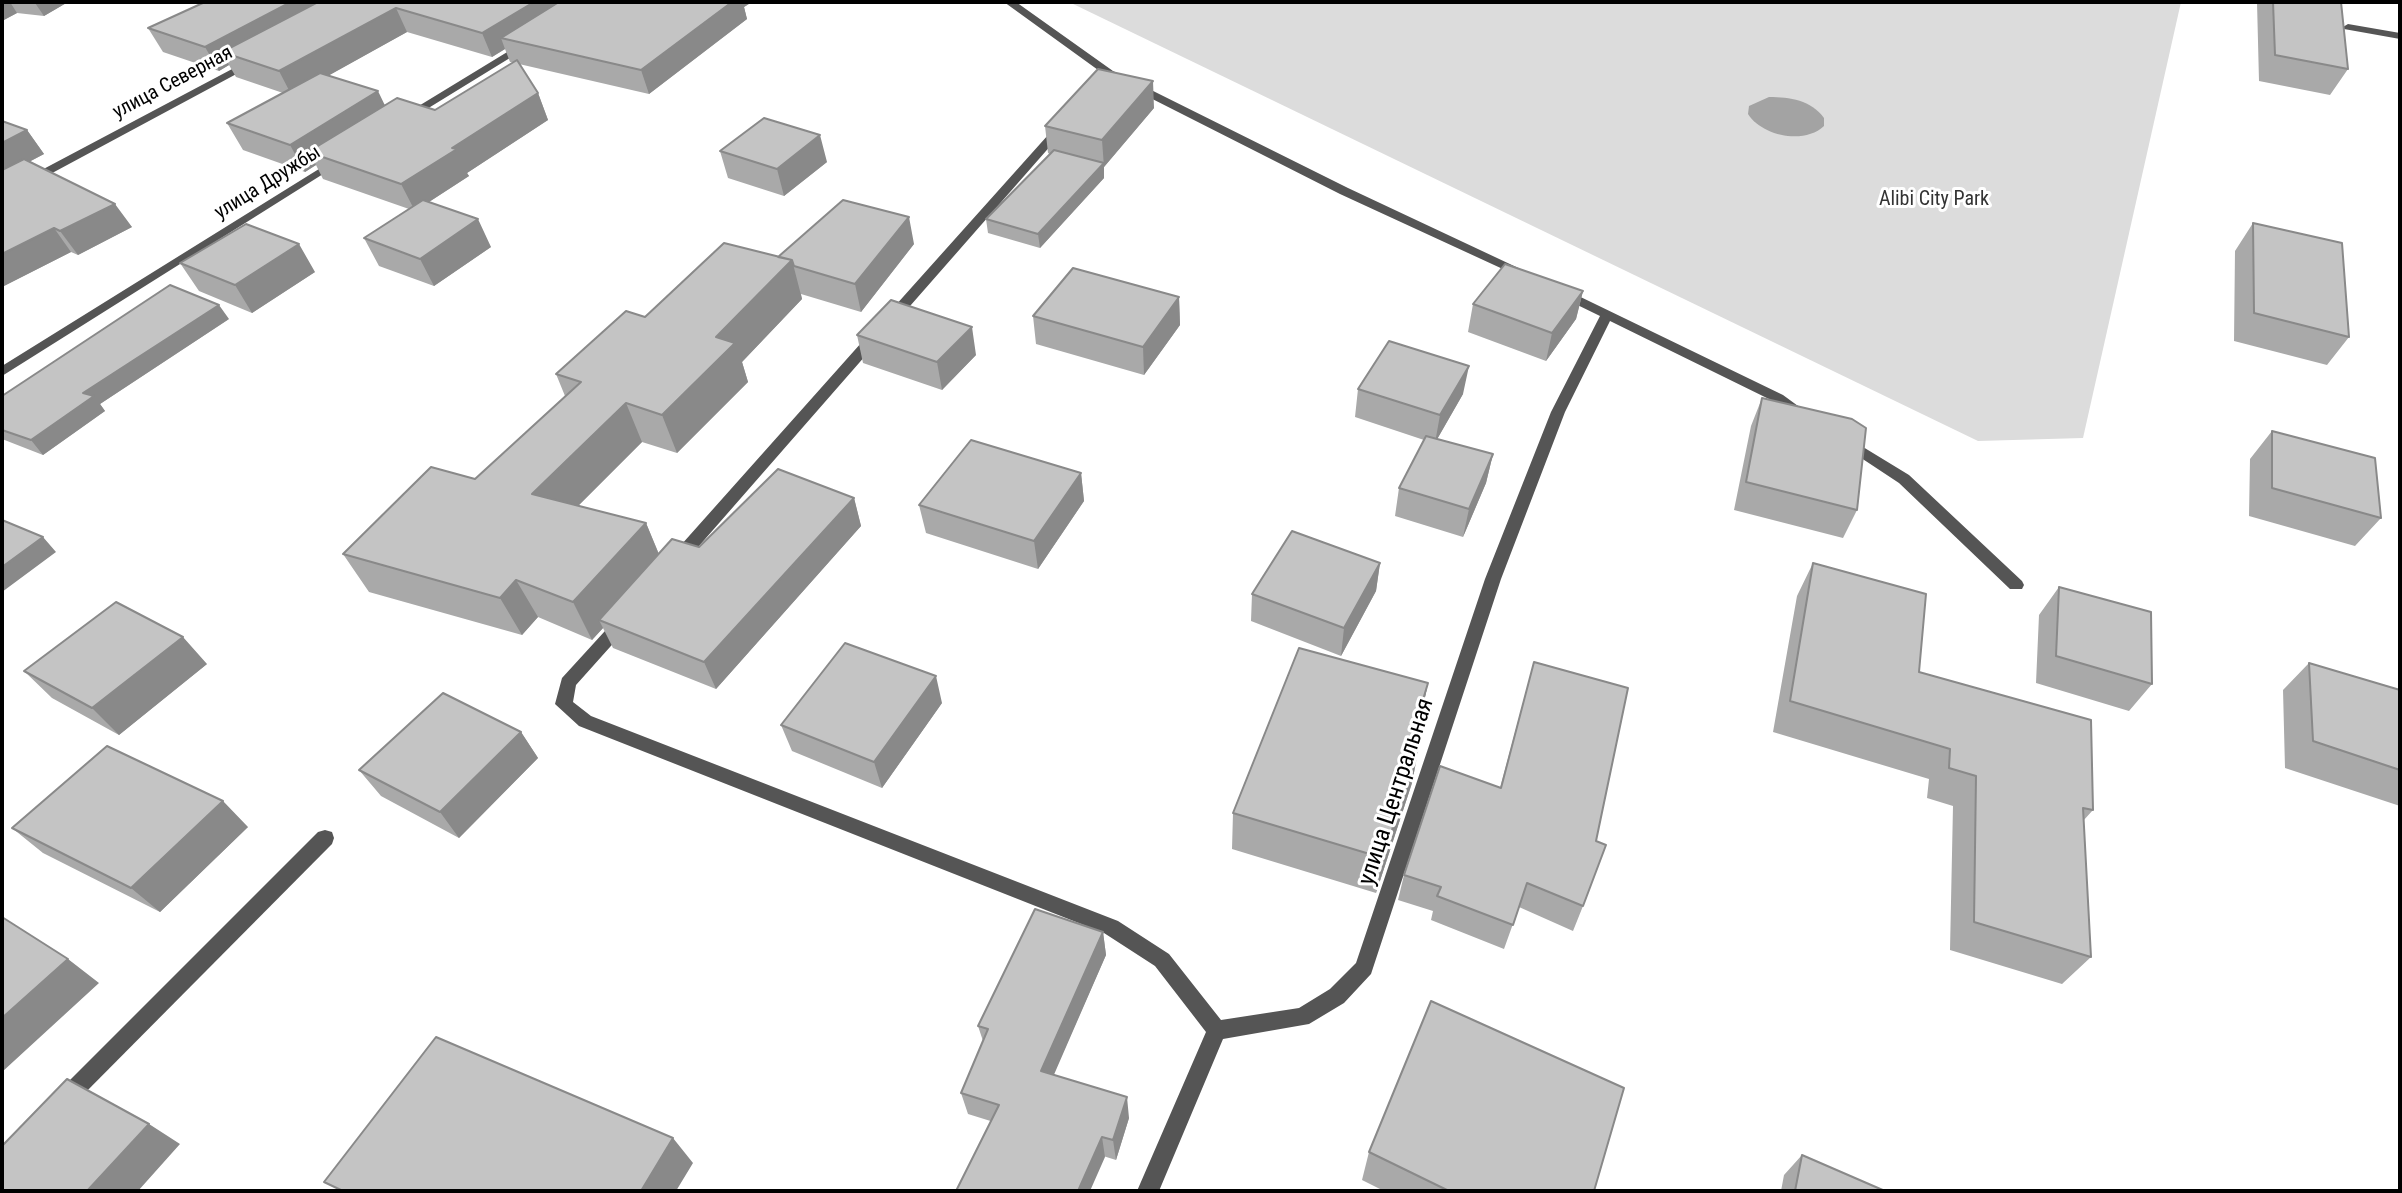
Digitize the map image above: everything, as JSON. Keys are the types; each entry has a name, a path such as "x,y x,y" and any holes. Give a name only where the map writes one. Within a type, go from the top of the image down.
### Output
{"street":[{"path":"1009,2 1103,79 1535,279"},
{"path":"2348,27 2400,36"},
{"path":"398,123 538,37"},
{"name":"улица Северная","path":"2,196 265,54"},
{"path":"664,575 1077,109"},
{"name":"улица Дружбы","path":"2,372 346,155"},
{"path":"1549,285 1606,316 1778,398 1816,422"},
{"name":"улица Центральная","path":"1217,1030 1302,1017 1337,996 1364,968 1493,579 1558,412 1606,316"},
{"path":"1828,431 1904,479 2016,585"},
{"path":"632,611 568,683 564,704 585,721 1111,927 1162,960 1217,1030 1148,1191"},
{"path":"47,1118 325,838"}],"green space":[{"name":"Alibi City Park","path":"1069,2 2181,2 2083,438 1978,441"}],"shaded area":[{"path":"1769,97 1806,103 1824,118 1824,126 1816,132 1795,136 1763,128 1748,114 1749,106"}],"building":[{"path":"205,2 291,2 205,47 148,28"},
{"path":"318,2 534,2 482,33 396,8 279,71 222,52"},
{"path":"559,2 732,2 641,70 501,38"},
{"path":"2273,2 2341,2 2348,69 2275,55"},
{"path":"517,60 538,93 401,184 308,152 397,98 435,110"},
{"path":"1098,69 1153,81 1102,140 1045,126"},
{"path":"320,73 378,91 290,145 227,123"},
{"path":"764,118 820,135 777,169 720,151"},
{"path":"2,121 27,130 2,143"},
{"path":"1054,150 1104,163 1038,234 986,219"},
{"path":"24,159 115,204 60,231 54,228 2,254 2,170"},
{"path":"423,200 478,219 420,259 364,238"},
{"path":"843,200 909,217 855,284 794,266 792,260 778,257"},
{"path":"2253,223 2342,243 2349,337 2254,313"},
{"path":"246,224 299,244 235,285 180,263"},
{"path":"724,243 792,260 716,337 735,343 662,415 626,403 532,494 646,523 573,602 516,580 500,598 343,554 431,467 475,479 581,382 556,374 626,311 645,317"},
{"path":"1505,264 1583,291 1552,333 1473,304"},
{"path":"1073,268 1179,297 1143,347 1033,316"},
{"path":"170,285 219,305 83,393 94,396 31,440 2,430 2,396"},
{"path":"891,300 972,327 937,362 857,335"},
{"path":"1389,341 1469,366 1440,415 1358,389"},
{"path":"1762,398 1852,419 1866,428 1857,510 1746,482"},
{"path":"2272,431 2375,458 2381,518 2272,488"},
{"path":"1426,436 1493,454 1469,509 1399,488"},
{"path":"971,440 1081,473 1034,541 919,505"},
{"path":"778,469 854,498 704,662 599,620 672,539 699,547"},
{"path":"2,520 43,537 2,567"},
{"path":"1292,531 1380,563 1344,628 1252,594"},
{"path":"1813,563 1926,594 1919,672 2091,720 2093,810 2083,808 2091,957 1974,922 1976,776 1949,768 1950,749 1790,701"},
{"path":"2059,587 2151,612 2152,684 2056,656"},
{"path":"116,602 183,637 92,708 24,671"},
{"path":"845,643 936,676 874,762 781,725"},
{"path":"1299,648 1428,683 1410,743 1419,746 1383,858 1233,813"},
{"path":"1534,662 1628,688 1596,841 1606,845 1583,906 1527,883 1513,925 1437,896 1441,887 1404,875 1440,766 1501,788"},
{"path":"2309,663 2400,690 2400,770 2313,741"},
{"path":"443,693 521,732 440,812 359,770"},
{"path":"107,746 223,801 131,888 12,828"},
{"path":"1035,909 1103,932 1041,1071 1127,1097 1113,1140 1102,1137 1078,1191 956,1191 999,1105 961,1093 988,1029 978,1026"},
{"path":"2,917 68,959 2,1018"},
{"path":"1431,1001 1624,1088 1594,1191 1449,1191 1369,1152"},
{"path":"436,1037 673,1138 641,1191 343,1191 324,1182"},
{"path":"67,1079 149,1124 87,1191 2,1191 2,1146"},
{"path":"1802,1155 1885,1191 1795,1191"}]}
